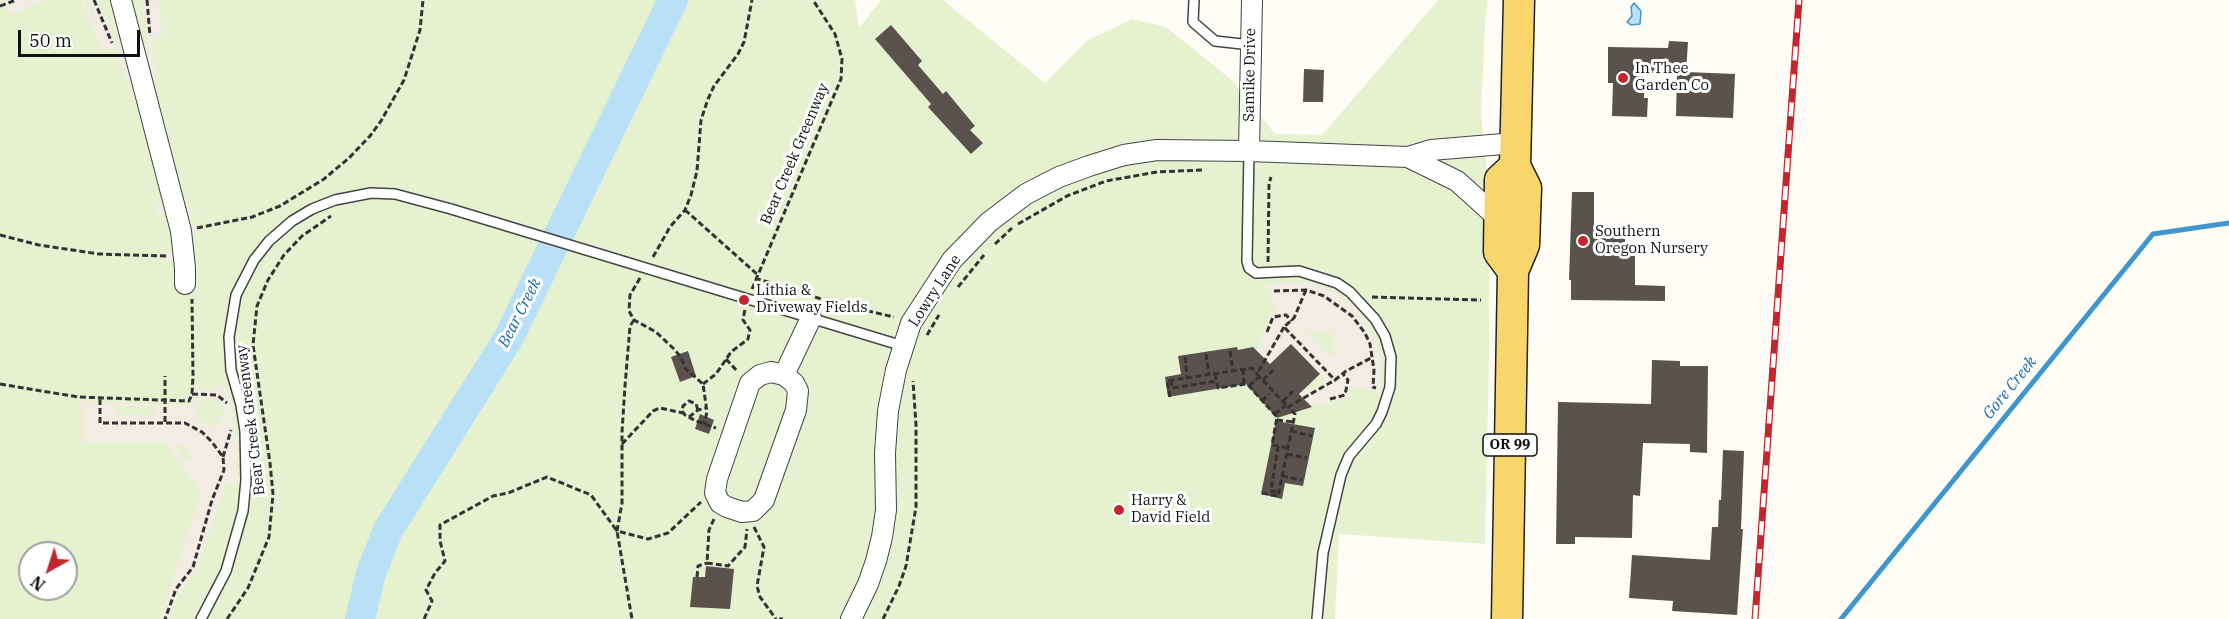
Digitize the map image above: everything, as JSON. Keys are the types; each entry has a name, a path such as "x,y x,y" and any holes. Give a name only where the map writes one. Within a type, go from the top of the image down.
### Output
{"main road":[{"name":"OR 99","path":"1507,619 1513,271 1524,245 1526,188 1515,155 1519,0"},
{"name":"OR 99","path":"1513,271 1499,252 1499,219 1500,180 1515,155"}],"street":[{"path":"121,0 181,231 189,289"},
{"name":"Samike Drive","path":"1249,151 1252,0"},
{"name":"Lowry Lane","path":"850,619 868,584 882,537 886,501 887,418 890,397 911,323 952,260 989,222 1034,190 1059,177 1124,155 1157,150 1408,157 1431,150 1515,155"},
{"name":"Lowry Lane","path":"1408,157 1457,181 1499,219"},
{"path":"784,375 811,318"},
{"path":"771,372 784,375 794,382 798,391 796,410 764,500 761,505 749,512 733,510 718,498 717,479 750,383 760,375 771,372"}],"lane":[{"path":"1194,0 1193,22 1215,41 1251,45"},
{"path":"1249,151 1247,261 1250,268 1256,273 1299,270 1337,283 1364,304 1375,319 1391,357 1389,391 1376,424 1352,453 1341,475 1323,553 1317,619"},
{"path":"201,619 226,571 243,512 246,480 245,431 241,405 231,370 229,337 236,295 254,260 269,241 292,221 312,209 335,200 371,193 395,194 903,346"}],"path":[{"path":"0,6 15,0"},
{"path":"181,231 252,217 280,206 324,179 349,158 381,121 404,80 420,30 423,0"},
{"path":"651,261 670,227 684,210 697,171 698,140 708,99 714,86 738,54 744,42 752,0"},
{"name":"Bear Creek Greenway","path":"753,285 841,79 842,59 835,34 813,0"},
{"path":"954,291 984,255 1014,227 1066,196 1130,175 1215,169"},
{"path":"1268,263 1271,177"},
{"path":"684,210 756,276 834,303 901,318"},
{"name":"Bear Creek Greenway","path":"227,619 248,588 269,537 273,494 253,345 257,306 268,280 284,255 302,236 334,214"},
{"path":"0,235 39,245 99,254 162,257 184,255"},
{"path":"646,269 630,295 629,311 634,320 656,332 680,356 686,369 703,384 706,408 704,424"},
{"path":"0,384 49,394 100,399 189,401 192,394 189,289"},
{"path":"1274,291 1306,290 1324,296 1352,316 1365,333 1373,357 1373,387 1389,391"},
{"path":"1249,386 1259,375 1284,327 1292,321 1306,290"},
{"path":"1352,316 1370,297 1481,300"},
{"path":"703,384 716,374 726,359 750,336 750,330 743,320 744,312"},
{"path":"926,338 941,313"},
{"path":"1267,332 1273,317 1286,315 1292,321"},
{"path":"632,619 617,531 622,503 622,444 628,344 630,326 634,320"},
{"path":"1284,327 1335,380"},
{"path":"1230,351 1233,371"},
{"path":"1206,354 1209,374"},
{"path":"1185,357 1193,385"},
{"path":"1275,414 1373,357"},
{"path":"726,359 739,372"},
{"path":"1170,397 1167,381 1170,380 1252,368 1259,375 1295,414 1278,496 1262,493"},
{"path":"1243,369 1244,384"},
{"path":"1263,380 1273,370"},
{"path":"883,619 906,566 916,507 916,425 913,372"},
{"path":"1215,374 1218,388 1244,384 1249,386 1275,414 1277,420 1272,445 1288,448"},
{"path":"1330,399 1345,395 1348,380 1342,374"},
{"path":"165,376 165,422"},
{"path":"1170,380 1172,388 1217,381"},
{"path":"1283,401 1293,391"},
{"path":"192,394 217,395 229,406"},
{"path":"1262,401 1269,394"},
{"path":"100,399 100,423 175,422 193,426 212,442 223,457"},
{"path":"683,414 683,406 689,401 696,404 698,410"},
{"path":"622,444 653,411 660,408 683,414 732,434"},
{"path":"689,417 698,410 706,408"},
{"path":"1277,420 1293,423"},
{"path":"165,619 174,593 193,567 212,500 224,470 223,457 232,429"},
{"path":"1291,431 1312,436"},
{"path":"1278,446 1271,491 1279,492"},
{"path":"1287,454 1307,458"},
{"path":"1274,471 1302,480"},
{"path":"424,619 432,601 426,590 445,561 440,541 440,525 493,495 508,493 547,477 591,495 617,531 648,539 668,533 701,502 718,498 709,530 707,563"},
{"path":"697,577 698,566 707,563 728,566 746,547 748,522 753,525 764,547 757,586 760,597 780,619"}],"green space":[{"name":"Lithia & Driveway Fields","path":"0,0 855,0 859,28 881,0 943,0 1045,83 1088,40 1132,19 1166,27 1233,81 1275,134 1322,135 1438,0 1488,0 1481,113 1489,194 1489,361 1485,544 1339,534 1335,619 0,619"}],"shaded area":[{"path":"7,0 44,0 10,15 6,6 0,8 0,3"},
{"path":"81,0 85,0 92,16 95,14 89,0 97,0 132,80 150,74 144,0 152,2 159,0 162,37 152,39 159,121 182,210 192,208 194,217 185,218 188,222 196,224 194,269 199,274 171,274 176,269 175,261 164,260 164,254 171,250 174,244 166,211 157,214 154,205 164,202 145,124 113,48 103,52"},
{"path":"1280,282 1309,283 1324,288 1353,305 1367,323 1379,351 1382,374 1379,393 1351,386 1349,397 1312,407 1257,351 1270,314 1276,313 1270,290 1264,287","holes":["1313,329 1317,333 1321,329 1326,333 1329,330 1335,336 1332,340 1336,344 1332,349 1335,353 1331,357 1308,333","1291,344 1325,379 1311,391 1278,357"]},
{"path":"196,384 199,389 206,392 214,391 218,385 215,384 219,384 229,393 238,447 237,485 226,483 197,569 177,596 169,619 160,619 201,492 164,442 82,442 82,401 186,405 192,403 196,397","holes":["210,398 220,401 225,412 220,423 209,427 197,420 195,410 200,401","117,406 152,406 156,411 152,416 117,414 114,411","181,443 192,456 187,461 176,447"]}],"water":[{"path":"1634,3 1641,11 1640,24 1631,25 1627,22 1632,16 1631,7"}],"building":[{"path":"891,25 922,61 918,65 943,94 946,91 975,126 970,130 983,143 971,154 928,107 931,104 875,39"},
{"path":"1669,41 1688,42 1686,72 1735,74 1733,118 1676,116 1677,73 1645,73 1644,98 1648,98 1647,117 1612,116 1613,83 1608,83 1608,47 1668,48"},
{"path":"1304,69 1324,70 1323,102 1303,102"},
{"path":"1572,192 1594,192 1594,230 1625,231 1625,252 1635,252 1635,285 1665,286 1665,301 1571,300 1571,280 1569,280"},
{"path":"1291,344 1320,374 1299,394 1312,407 1277,418 1246,384 1168,397 1165,377 1181,374 1178,356 1237,347 1238,350 1253,347 1270,364"},
{"path":"688,351 696,376 680,382 671,357"},
{"path":"1652,360 1680,361 1680,366 1708,366 1707,453 1690,452 1690,444 1643,443 1640,496 1633,495 1632,538 1575,537 1575,544 1556,544 1558,402 1651,404"},
{"path":"700,414 714,420 709,434 695,429"},
{"path":"1276,421 1315,428 1303,486 1285,483 1282,499 1261,494"},
{"path":"1723,450 1744,451 1741,529 1743,529 1737,615 1672,611 1673,601 1629,598 1632,555 1710,560 1712,527 1718,527"},
{"path":"706,566 734,569 730,609 690,607 693,577 705,577"}],"waterway":[{"name":"Bear Creek","path":"360,619 371,573 388,530 508,339 673,0"},
{"name":"Gore Creek","path":"1841,619 2153,234 2229,223"}],"railway":[{"path":"1755,619 1799,0"}],"place":[{"name":"In Thee Garden Co","path":"1623,78"},
{"name":"Southern Oregon Nursery","path":"1583,241"},
{"name":"Lithia & Driveway Fields","path":"744,300"},
{"name":"Harry & David Field","path":"1119,510"}]}
